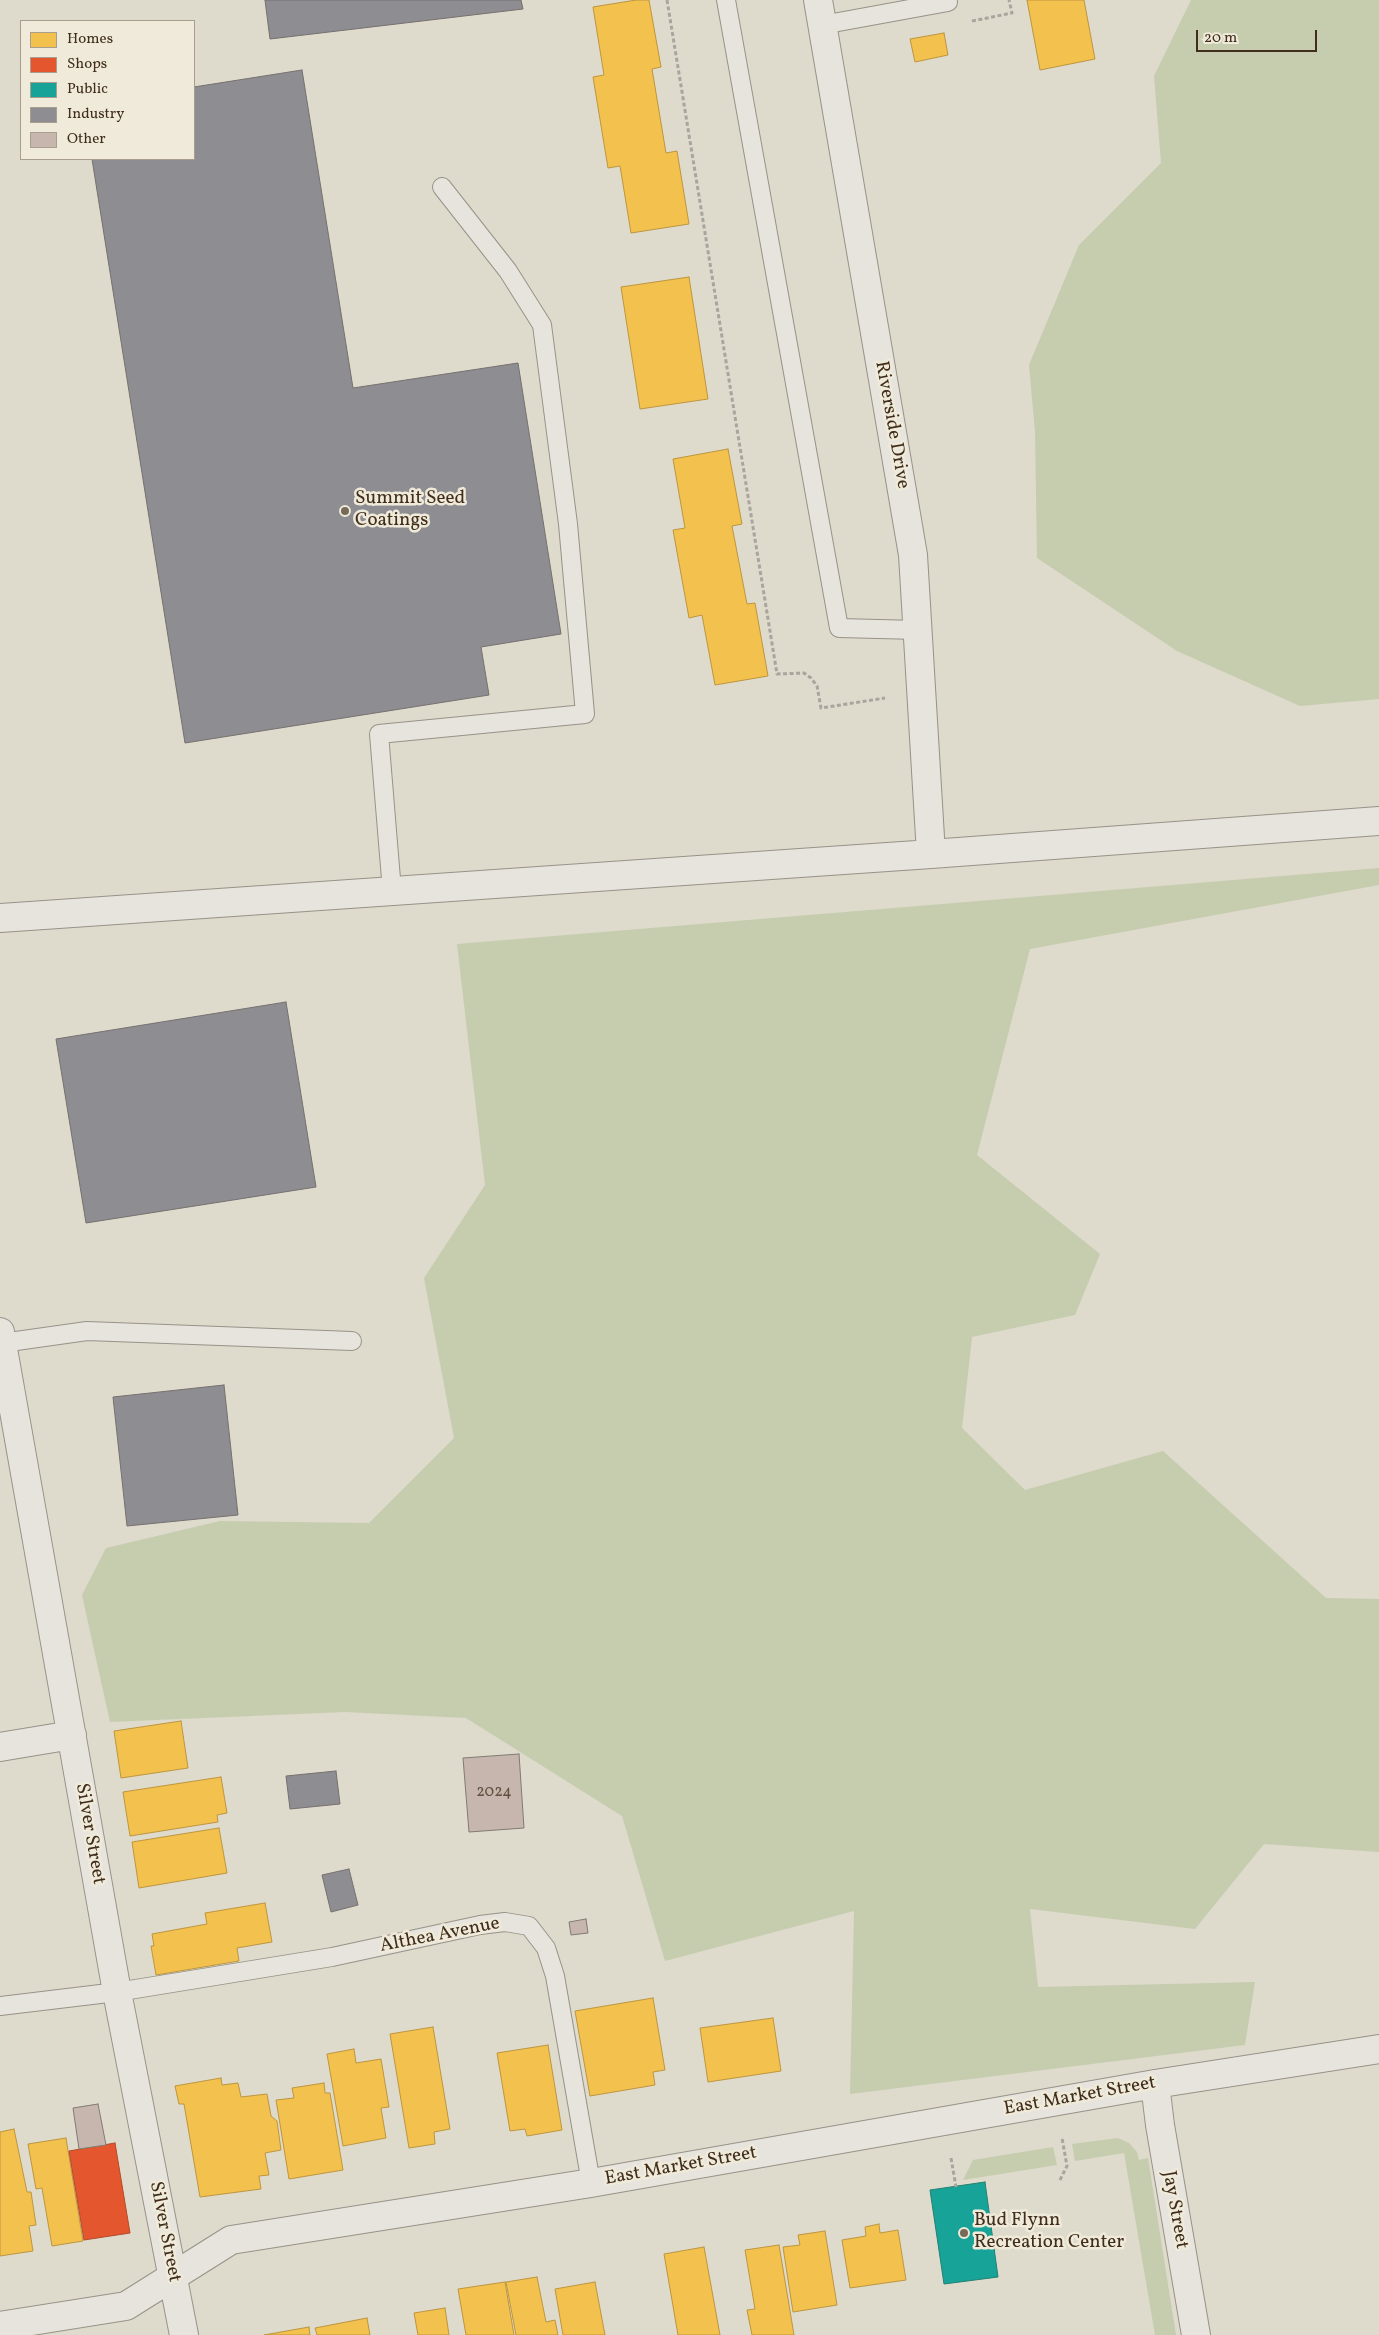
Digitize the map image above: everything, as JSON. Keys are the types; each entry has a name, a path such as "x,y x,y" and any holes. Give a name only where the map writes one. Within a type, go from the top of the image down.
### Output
{"street":[{"name":"Riverside Drive","path":"820,12 913,555 931,854"},
{"path":"0,918 1379,821"},
{"name":"Silver Street","path":"1,1338 117,1992 184,2335"},
{"path":"0,1747 72,1735"},
{"name":"East Market Street","path":"0,2326 126,2306 231,2240 591,2183 1155,2084 1379,2049"},
{"name":"Jay Street","path":"1155,2084 1160,2126 1196,2335"}],"lane":[{"path":"726,0 839,628 918,630"},
{"path":"820,12 948,2 947,0"},
{"path":"392,891 379,734 585,714 568,524 542,325 508,272 442,187"},
{"path":"1,1338 88,1331 352,1341"},
{"name":"Althea Avenue","path":"117,1992 332,1956 480,1925 505,1922 529,1926 546,1948 555,1976 591,2183"},
{"path":"0,2006 117,1992"}],"path":[{"path":"667,0 777,674 804,673 811,678 817,686 821,708 885,698"},
{"path":"1060,2180 1067,2166 1062,2138"},
{"path":"951,2158 956,2187"}],"green space":[{"path":"1191,0 1379,0 1379,699 1300,706 1177,651 1037,558 1035,432 1029,365 1079,245 1161,163 1154,76"},
{"path":"1379,868 1379,885 1030,949 977,1155 1100,1254 1075,1315 972,1337 962,1428 1025,1490 1163,1451 1326,1598 1379,1599 1379,1852 1264,1844 1195,1929 1030,1909 1038,1987 1255,1982 1245,2045 850,2094 854,1911 665,1961 622,1816 466,1718 345,1712 110,1722 82,1595 106,1548 220,1521 369,1523 454,1438 424,1278 485,1185 457,944"},
{"path":"1118,2138 1129,2143 1137,2152 1139,2160 1148,2158 1176,2335 1155,2335 1124,2153 1075,2161 1072,2144"},
{"path":"1053,2147 1057,2165 963,2180 973,2160"}],"building: Homes":[{"path":"636,0 649,0 661,67 652,69 666,153 677,151 689,224 631,233 620,166 608,168 593,77 604,75 593,7"},
{"path":"1027,0 1084,0 1095,59 1040,70"},
{"path":"944,33 948,55 915,62 910,39"},
{"path":"689,277 708,399 640,409 621,287"},
{"path":"728,449 742,524 732,526 747,604 755,603 768,676 715,685 702,615 689,618 673,530 685,528 673,459"},
{"path":"181,1721 188,1768 121,1778 114,1731"},
{"path":"221,1777 227,1813 217,1815 218,1822 130,1836 123,1792"},
{"path":"219,1828 227,1873 139,1888 132,1842"},
{"path":"265,1903 272,1942 237,1948 239,1961 156,1975 151,1946 154,1946 152,1934 207,1924 205,1913"},
{"path":"653,1998 665,2070 653,2072 655,2085 590,2096 575,2011"},
{"path":"773,2018 781,2071 708,2082 700,2028"},
{"path":"433,2027 450,2129 434,2132 435,2144 409,2148 390,2034"},
{"path":"548,2045 562,2130 527,2136 525,2129 510,2131 497,2053"},
{"path":"354,2049 356,2063 381,2059 389,2107 381,2108 386,2138 343,2146 327,2054"},
{"path":"221,2078 222,2085 238,2083 241,2097 267,2094 271,2116 277,2121 281,2150 265,2153 269,2175 259,2176 261,2189 200,2197 184,2104 179,2104 175,2086"},
{"path":"324,2083 325,2093 330,2093 343,2170 289,2179 276,2100 294,2098 292,2088"},
{"path":"14,2129 27,2192 31,2192 36,2225 29,2226 33,2251 0,2256 0,2132"},
{"path":"66,2138 83,2241 52,2246 42,2188 36,2189 28,2144"},
{"path":"879,2224 880,2233 898,2230 906,2280 850,2288 842,2240 866,2236 865,2227"},
{"path":"825,2231 837,2305 793,2312 783,2247 800,2245 798,2235"},
{"path":"779,2245 794,2335 752,2335 747,2310 755,2309 745,2250"},
{"path":"704,2247 720,2335 678,2335 664,2254"},
{"path":"537,2277 546,2322 555,2320 558,2335 516,2335 506,2282"},
{"path":"505,2282 514,2335 466,2335 458,2289"},
{"path":"595,2282 605,2335 563,2335 555,2289"},
{"path":"445,2308 449,2335 418,2335 414,2313"},
{"path":"367,2318 370,2335 317,2335 315,2328"},
{"path":"309,2327 310,2335 264,2335"}],"building: Shops":[{"path":"115,2143 130,2233 84,2240 69,2151"}],"building: Public":[{"name":"Bud Flynn Recreation Center","path":"985,2182 998,2277 944,2284 930,2190"}],"building: Industry":[{"path":"265,0 521,0 523,9 270,39"},
{"name":"Summit Seed Coatings","path":"302,70 353,388 518,363 561,634 481,647 489,695 185,743 92,160 195,160 195,87"},
{"path":"286,1002 316,1187 86,1223 56,1039"},
{"path":"224,1385 238,1515 127,1526 113,1397"},
{"path":"336,1771 340,1804 290,1809 286,1776"},
{"path":"349,1869 358,1905 331,1912 322,1875"}],"building: Other":[{"path":"519,1754 524,1828 469,1832 463,1758"},
{"path":"586,1919 588,1933 571,1935 569,1922"},
{"path":"98,2104 106,2145 79,2149 73,2108"}],"place":[{"name":"Summit Seed Coatings","path":"345,511"},
{"name":"Bud Flynn Recreation Center","path":"964,2233"}]}
